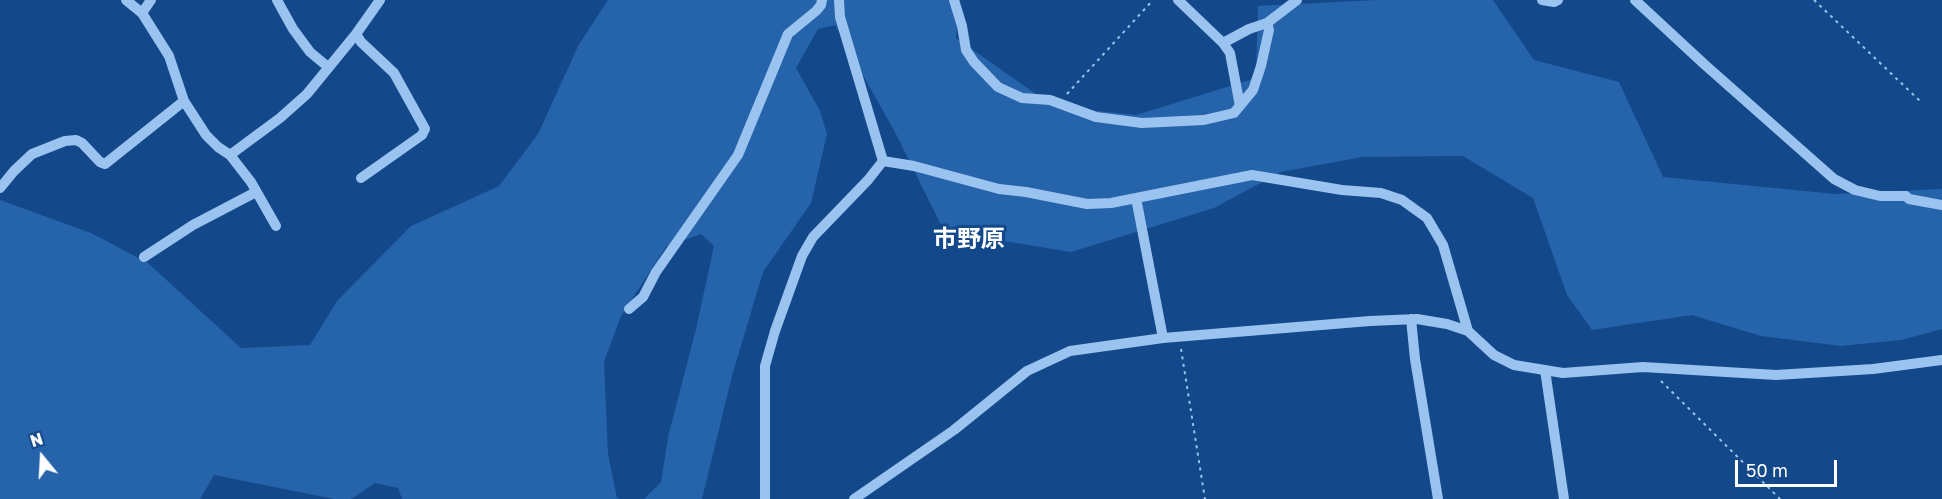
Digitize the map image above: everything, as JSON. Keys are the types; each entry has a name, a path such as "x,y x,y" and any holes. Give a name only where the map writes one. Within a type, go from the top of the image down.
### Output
{"street":[{"path":"126,0 142,13 169,56 184,101 206,135 230,155 251,182 276,226"},
{"path":"142,13 150,0"},
{"path":"277,0 293,29 310,52 328,67"},
{"path":"230,155 301,100 356,34 380,0"},
{"path":"629,309 643,297 656,272 738,155 788,34 816,11 822,0"},
{"path":"839,0 840,17 883,161"},
{"path":"954,0 966,50 998,87 1022,98 1050,100 1096,117 1142,123 1204,120 1234,113 1252,90 1261,66 1269,30 1267,23"},
{"path":"1178,0 1223,43 1230,53 1240,106"},
{"path":"1223,43 1249,28 1267,23 1297,0"},
{"path":"1542,0 1554,2 1558,0"},
{"path":"1635,0 1834,178 1855,189 1880,196 1906,196 1909,199 1942,205"},
{"path":"356,34 361,42 394,73 425,129 422,135 361,178"},
{"path":"0,188 32,154 65,141 76,140 82,143 100,162 105,164 184,101"},
{"path":"883,161 914,166 999,189 1087,204 1111,203 1252,175 1342,190 1381,193 1402,200 1427,218 1443,245 1468,331"},
{"path":"765,499 765,366 775,331 802,255 813,237 868,180 883,161"},
{"path":"144,257 193,225 256,192"},
{"path":"1136,198 1163,338"},
{"path":"1411,319 1415,359 1438,499"},
{"path":"854,499 954,429 1027,370 1070,351 1163,338 1411,319 1447,324 1468,331 1494,355 1514,365 1563,373 1649,368 1776,375 1873,369 1942,360"},
{"path":"1545,370 1563,499"}],"path":[{"path":"1067,94 1153,0"},
{"path":"1814,0 1920,100"},
{"path":"1179,338 1205,499"},
{"path":"1649,368 1780,499"}],"shaded area":[{"path":"608,0 960,0 956,38 1053,106 1136,115 1256,78 1258,6 1376,0 1493,0 1534,60 1619,82 1663,177 1835,194 1942,189 1942,329 1901,340 1841,346 1761,336 1692,315 1592,330 1567,295 1533,198 1463,156 1362,157 1281,172 1214,208 1071,252 944,231 896,134 835,25 818,29 796,68 820,111 827,134 811,203 763,272 732,376 702,499 644,499 661,482 668,437 696,329 714,246 701,234 666,247 621,316 604,362 608,454 617,498 621,499 402,499 398,488 375,483 351,499 334,499 214,475 200,499 0,499 0,200 91,233 148,263 241,348 310,345 337,301 411,226 499,186 538,134 578,46"}],"district":[{"name":"市野原","path":"969,239"}]}
